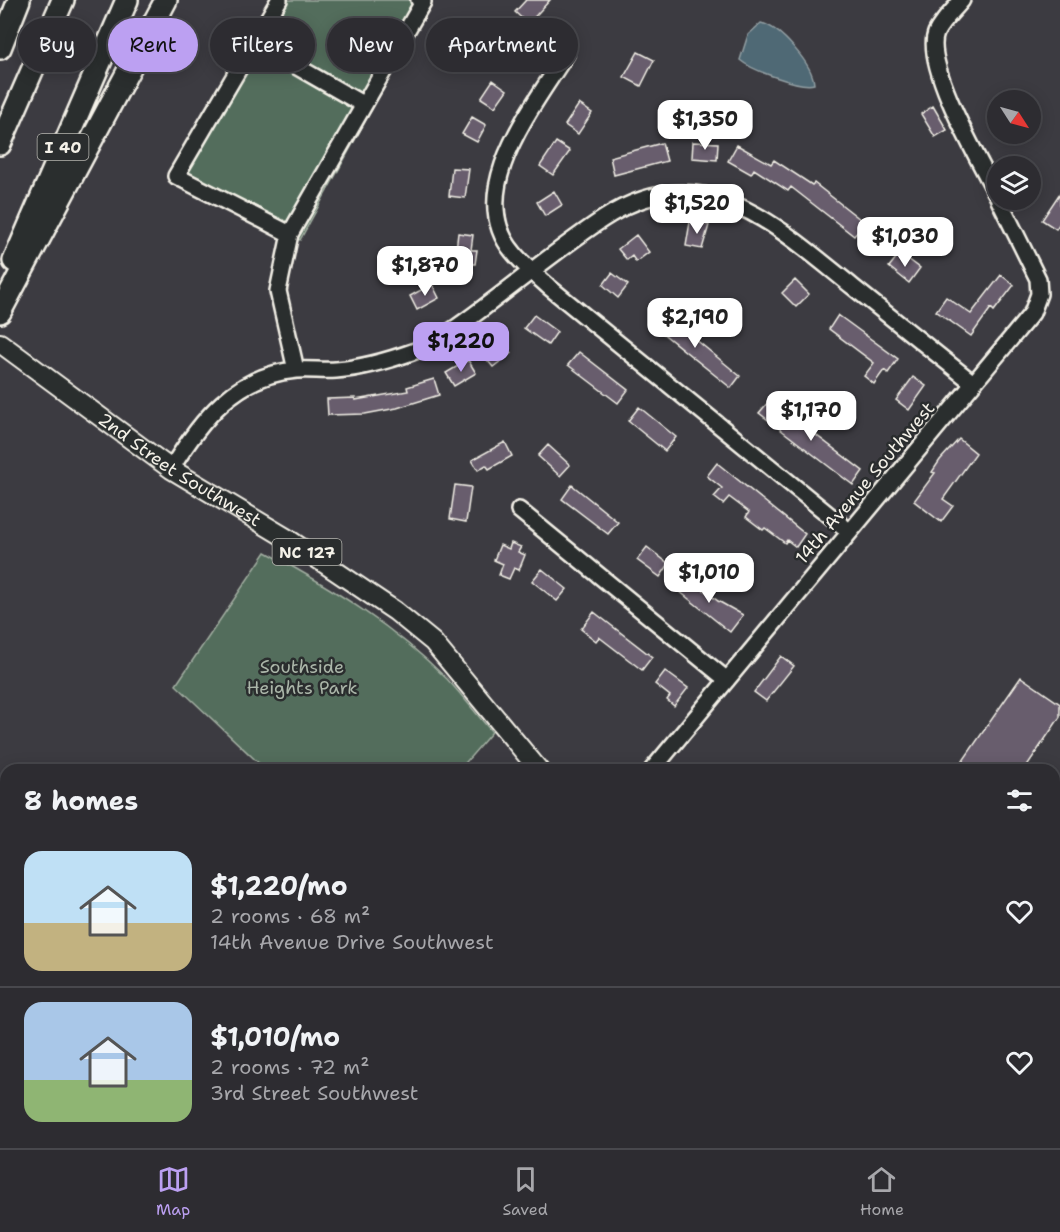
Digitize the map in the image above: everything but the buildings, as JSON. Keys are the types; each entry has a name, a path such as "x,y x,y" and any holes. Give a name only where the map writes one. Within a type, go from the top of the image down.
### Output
{"highway":[{"path":"0,48 19,0"},
{"path":"0,144 63,0"},
{"name":"I 40","path":"0,295 127,0"},
{"path":"0,312 166,0"}],"main road":[{"name":"2nd Street Southwest","path":"0,343 39,374 171,469 358,585 433,642 534,764"}],"street":[{"path":"268,18 279,0"},
{"path":"296,370 278,291 290,234 423,2 419,0"},
{"path":"962,0 936,33 935,57 949,97 987,175"},
{"path":"237,72 176,176 290,234"},
{"path":"306,72 364,105"},
{"path":"555,72 507,154 498,179 496,207 501,229 512,251 532,272 850,532"},
{"path":"171,469 199,426 223,401 252,382 296,370 362,367 417,350 455,329 604,219 636,202 662,196 699,194 721,198 747,208 780,228 973,383"},
{"name":"14th Avenue Southwest","path":"657,764 1037,304 1038,279 1004,210"},
{"path":"519,510 727,680"}],"green space":[{"path":"283,0 432,0 414,33 414,18 327,18 327,72 392,72 300,240 185,177 243,72 315,72 315,18 273,18"},
{"name":"Southside Heights Park","path":"266,552 338,594 406,642 453,685 492,732 464,764 260,764 176,685"}],"water":[{"path":"761,23 786,39 802,57 814,84 807,85 776,77 754,69 740,60 748,35"}]}
